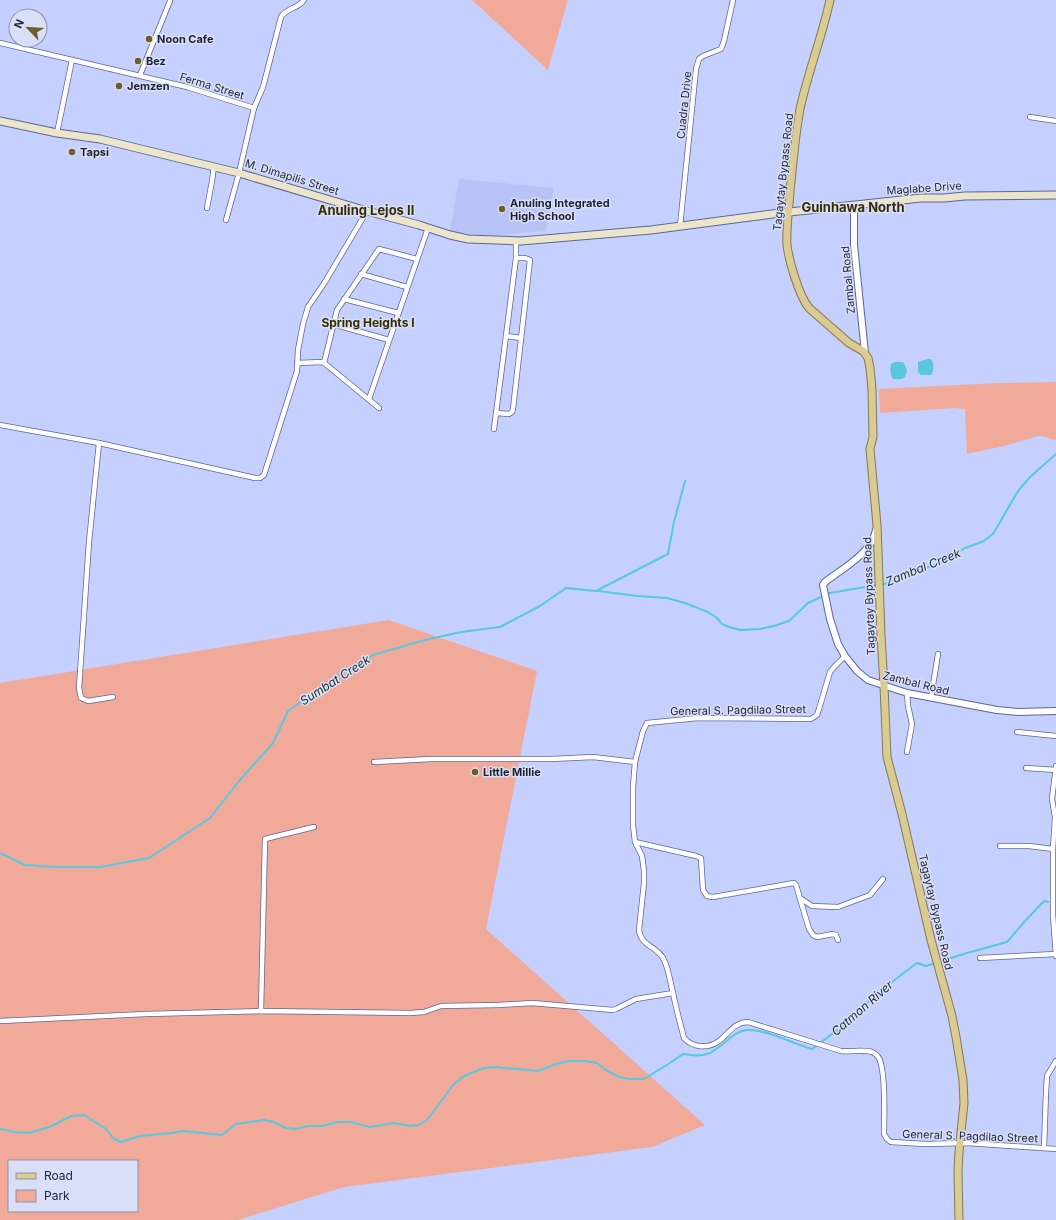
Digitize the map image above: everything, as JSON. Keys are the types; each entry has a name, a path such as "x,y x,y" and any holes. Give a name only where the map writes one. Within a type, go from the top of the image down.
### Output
{"main road":[{"name":"Tagaytay Bypass Road","path":"830,0 801,108 795,142 788,212 788,252 805,304 848,343 865,353 869,363 873,437 870,449 877,525 887,757 939,972 952,1016 963,1080 964,1103 958,1172 959,1220"},
{"name":"M. Dimapilis Street","path":"0,121 57,133 100,139 239,172 428,228 450,236 468,239 516,241 650,230"},
{"name":"Maglabe Drive","path":"650,230 788,212 921,198 965,196 1056,196"}],"street":[{"path":"140,75 170,0"},
{"path":"226,220 254,108 263,87 281,17 283,12 302,4 304,0"},
{"name":"Cuadra Drive","path":"680,226 696,69 699,59 721,49 732,0"},
{"name":"Ferma Street","path":"0,43 187,87 254,108"},
{"path":"57,133 72,60"},
{"path":"1030,117 1056,121"},
{"path":"207,208 214,166"},
{"name":"Zambal Road","path":"854,206 854,245 865,353"},
{"path":"0,425 99,443 255,478 264,476 297,371 298,350 308,308 367,211"},
{"path":"369,399 428,228"},
{"path":"494,429 516,258 516,241"},
{"path":"324,363 336,310 378,249 417,259"},
{"path":"496,413 509,414 513,409 530,260 525,258 516,258"},
{"path":"361,274 407,287"},
{"path":"344,299 398,313"},
{"path":"333,324 389,340"},
{"path":"506,336 521,338"},
{"path":"297,363 324,363 379,408"},
{"path":"99,443 89,542 79,688 81,698 84,700 88,701 113,697"},
{"name":"Zambal Road","path":"877,525 874,538 870,545 856,559 824,582 823,586 836,639 857,671 865,678 884,686 931,698 997,710 1018,712 1056,711"},
{"path":"931,698 938,654"},
{"name":"General S. Pagdilao Street","path":"846,656 830,672 819,709 811,719 698,718 647,723 643,731 635,762 633,825 636,842 642,856 644,871 640,925 640,935 642,940 662,956 668,971 684,1038 687,1042 702,1047 711,1045 718,1042 734,1027 743,1022 748,1022 810,1042 848,1052 868,1051 876,1055 881,1064 883,1080 884,1134 891,1142 925,1144 960,1143 1056,1149"},
{"path":"907,693 912,724 907,752"},
{"path":"1017,732 1056,736"},
{"path":"374,762 431,759 551,759 593,757 635,762"},
{"path":"980,958 1056,955 1053,921 1054,817 1052,799 1056,766"},
{"path":"1026,768 1056,770"},
{"path":"261,1011 265,839 314,827"},
{"path":"636,842 702,858 703,890 707,896 713,897 751,892 792,883 796,885 809,929 813,935 816,937 833,934 838,940"},
{"path":"1000,846 1029,846 1053,850"},
{"path":"800,898 812,906 838,907 870,894 883,879"},
{"path":"0,1021 146,1014 261,1011 415,1013 424,1012 441,1006 532,1003 612,1010 636,999 673,992"},
{"path":"1044,1148 1047,1076 1056,1061"}],"shaded area":[{"name":"Anuling Integrated High School","path":"459,179 554,188 546,231 485,236 450,231"},
{"path":"931,359 933,363 932,373 931,375 921,375 918,372 918,362"},
{"path":"895,362 904,363 907,371 905,377 902,379 893,379 891,376 891,364"}],"green space":[{"path":"472,0 568,0 548,70"},
{"path":"1056,382 1056,439 1054,440 1038,436 1004,446 967,454 965,409 955,408 880,413 879,389 999,383"},
{"path":"389,620 537,671 486,929 705,1125 652,1147 344,1187 238,1220 0,1220 0,683"}],"waterway":[{"name":"Zambal Creek","path":"598,591 667,598 708,612 717,618 722,624 741,630 760,629 774,626 789,621 808,603 830,593 889,583 943,561 965,548 982,542 993,534 1018,491 1030,477 1056,454"},
{"name":"Sumbat Creek","path":"0,853 25,865 55,867 100,867 149,858 210,818 239,781 273,743 288,711 346,670 373,655 425,640 461,632 500,627 540,606 566,588 596,591 668,554 674,522 685,481"},
{"name":"Catmon River","path":"0,1129 29,1133 52,1126 71,1116 84,1115 106,1129 114,1139 121,1142 140,1136 183,1131 222,1135 236,1124 264,1120 274,1122 286,1128 296,1129 307,1126 322,1126 338,1122 351,1122 370,1127 394,1123 410,1126 419,1125 427,1120 454,1084 464,1076 484,1068 495,1067 538,1071 569,1061 584,1061 597,1063 619,1077 644,1079 683,1054 698,1056 707,1054 717,1049 731,1037 747,1030 755,1030 771,1034 812,1049 859,1014 872,997 917,963 926,966 1007,942 1044,901 1048,902"}],"place":[{"name":"Noon Cafe","path":"149,39"},
{"name":"Bez","path":"138,61"},
{"name":"Jemzen","path":"119,86"},
{"name":"Tapsi","path":"72,152"},
{"name":"Anuling Integrated High School","path":"502,209"},
{"name":"Little Millie","path":"475,772"}],"district":[{"name":"Guinhawa North","path":"853,207"},
{"name":"Anuling Lejos II","path":"366,210"},
{"name":"Spring Heights I","path":"368,322"}]}
